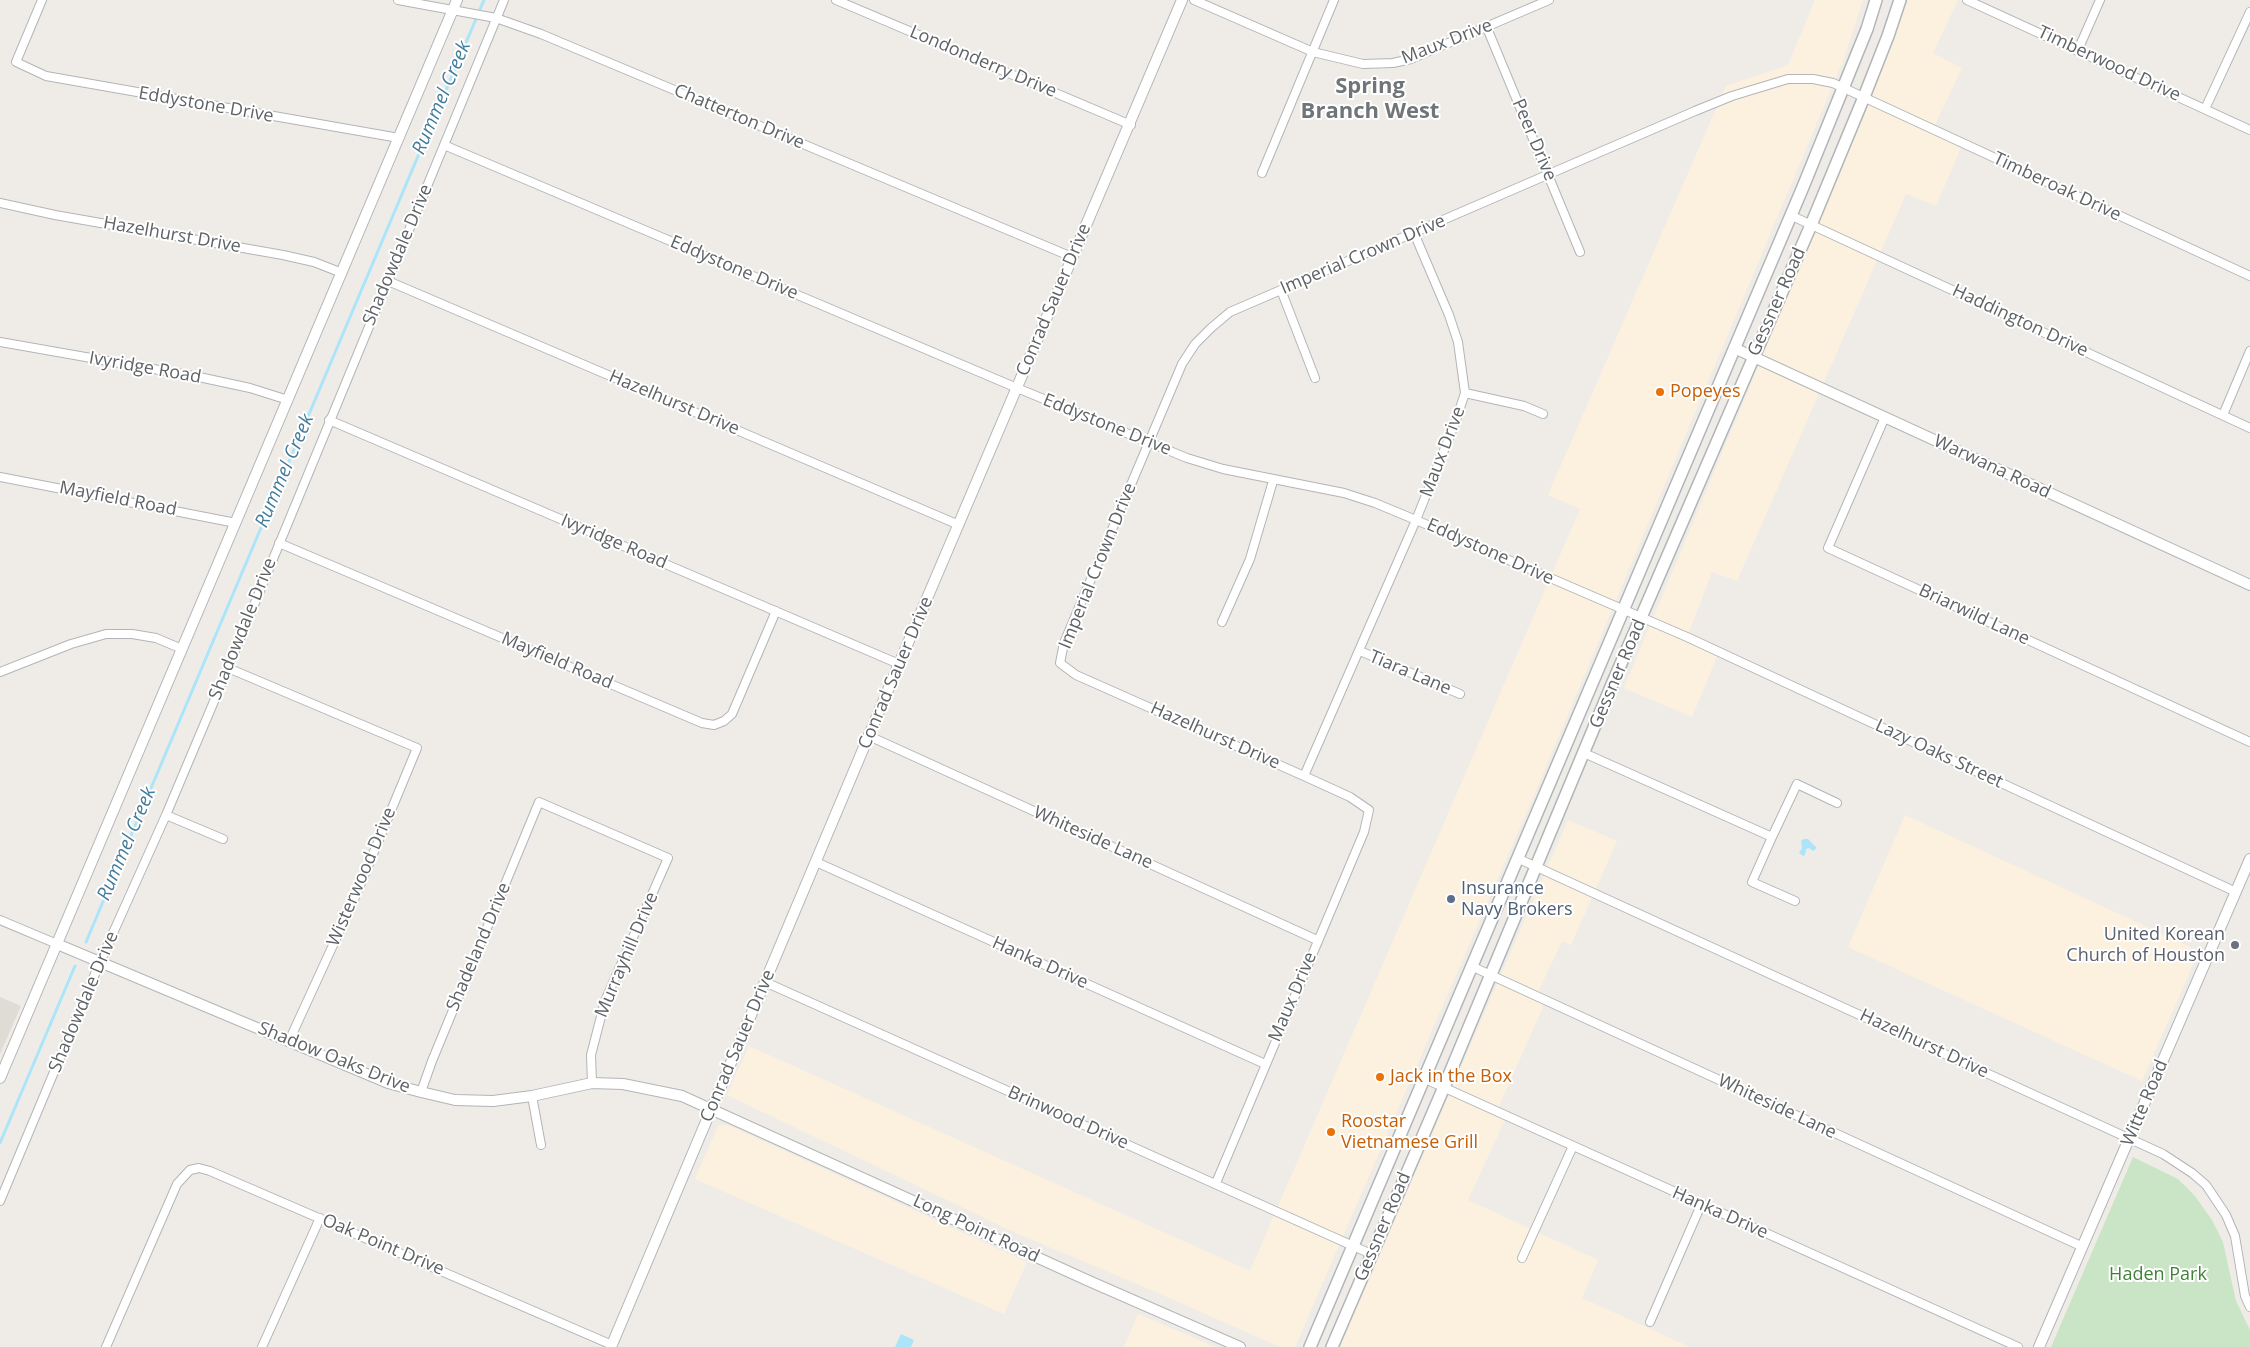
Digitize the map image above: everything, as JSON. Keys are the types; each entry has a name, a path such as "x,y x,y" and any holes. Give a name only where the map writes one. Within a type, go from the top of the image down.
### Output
{"main road":[{"name":"Gessner Road","path":"1310,1347 1790,215 1867,29 1876,0"},
{"name":"Gessner Road","path":"1332,1347 1444,1088 1489,975 1811,225 1864,98 1900,0"}],"street":[{"name":"Eddystone Drive","path":"42,0 16,62 55,78 399,138"},
{"name":"Chatterton Drive","path":"398,0 484,15 541,34 1072,257"},
{"path":"0,1078 457,0"},
{"name":"Shadowdale Drive","path":"0,1201 100,962 166,815 228,668 504,0"},
{"name":"Londonderry Drive","path":"836,0 1131,125"},
{"name":"Conrad Sauer Drive","path":"612,1346 1072,257 1131,125 1182,0"},
{"path":"1194,0 1312,52"},
{"path":"1262,173 1334,0"},
{"name":"Maux Drive","path":"1312,52 1363,64 1392,63 1436,49 1549,0"},
{"name":"Timberwood Drive","path":"1967,0 2250,130"},
{"path":"2078,50 2100,0"},
{"path":"2205,109 2250,12"},
{"name":"Peer Drive","path":"1487,28 1580,252"},
{"name":"Imperial Crown Drive","path":"1060,663 1064,643 1182,364 1196,344 1230,312 1695,111 1762,86 1788,79 1813,79 1833,83 1864,98"},
{"name":"Timberoak Drive","path":"1864,98 2250,276"},
{"name":"Eddystone Drive","path":"444,145 1150,443 1223,470 1344,494 1375,503 1642,618"},
{"name":"Hazelhurst Drive","path":"0,203 55,215 283,254 314,262 342,273"},
{"name":"Haddington Drive","path":"1790,215 2250,428"},
{"name":"Maux Drive","path":"1304,776 1416,520 1465,393 1458,342 1414,233"},
{"name":"Hazelhurst Drive","path":"388,281 959,525"},
{"path":"1281,290 1315,378"},
{"name":"Ivyridge Road","path":"0,342 199,377 250,388 288,400"},
{"name":"Warwana Road","path":"1734,348 2250,586"},
{"path":"2223,415 2250,351"},
{"path":"1465,393 1524,406 1543,414"},
{"name":"Briarwild Lane","path":"1885,417 1828,548 2250,742"},
{"name":"Ivyridge Road","path":"329,420 899,664"},
{"name":"Mayfield Road","path":"0,477 236,522"},
{"path":"1222,622 1250,559 1272,481"},
{"name":"Mayfield Road","path":"279,543 702,723 714,724 724,721 732,714 776,611"},
{"name":"Lazy Oaks Street","path":"1642,618 2236,892"},
{"path":"0,672 71,644 106,634 132,634 156,638 182,649"},
{"name":"Tiara Lane","path":"1360,651 1460,694"},
{"name":"Hazelhurst Drive","path":"1060,663 1076,675 1350,797 1369,810"},
{"name":"Wisterwood Drive","path":"228,668 417,748 356,895 289,1041"},
{"name":"Whiteside Lane","path":"869,736 1318,940"},
{"path":"1584,753 1772,837"},
{"path":"1795,901 1752,882 1797,784 1837,803"},
{"name":"Murrayhill Drive","path":"539,802 668,858 605,1001 591,1055 592,1083"},
{"name":"Shadeland Drive","path":"421,1092 435,1051 539,802"},
{"name":"Maux Drive","path":"1216,1183 1364,832 1369,810"},
{"path":"166,815 223,839"},
{"name":"Hazelhurst Drive","path":"1517,858 2163,1154 2192,1173 2206,1185 2215,1197 2236,1236 2245,1296 2250,1307"},
{"name":"Witte Road","path":"2038,1347 2130,1139 2250,859"},
{"name":"Hanka Drive","path":"816,862 1265,1064"},
{"name":"Shadow Oaks Drive","path":"0,920 388,1083 421,1092 455,1100 493,1101 532,1096 592,1083 623,1084 682,1096 712,1109"},
{"name":"Whiteside Lane","path":"1471,966 2083,1247"},
{"name":"Brinwood Drive","path":"765,982 1371,1254"},
{"name":"Hanka Drive","path":"1423,1078 2018,1347"},
{"path":"532,1096 541,1145"},
{"name":"Long Point Road","path":"712,1109 1089,1281 1240,1347"},
{"path":"1522,1258 1573,1146"},
{"name":"Oak Point Drive","path":"106,1347 183,1175 190,1170 199,1168 210,1171 567,1324 612,1346"},
{"path":"1650,1322 1701,1205"},
{"path":"262,1347 320,1218"}],"shaded area":[{"path":"1815,0 1863,0 1843,61 1531,802 1295,1347 1280,1347 1016,1233 727,1095 749,1046 1250,1271 1580,509 1548,495 1726,86 1788,65"},
{"path":"1908,0 1958,0 1933,53 1962,68 1933,129 1963,143 1936,206 1906,194 1737,581 1712,572 1687,637 1719,652 1692,717 1624,688 1880,75"},
{"path":"1905,815 2199,951 2142,1081 1848,947"},
{"path":"1568,820 1617,841 1571,945 1562,941 1539,990 1543,1007 1499,1106 1505,1120 1468,1200 1598,1260 1582,1298 1690,1347 1340,1347"},
{"path":"0,997 21,1006 0,1054"},
{"path":"728,1125 1027,1262 1004,1314 695,1179 718,1126"},
{"path":"1138,1314 1215,1347 1124,1347"}],"green space":[{"name":"Haden Park","path":"2133,1157 2178,1179 2195,1196 2212,1220 2223,1242 2236,1301 2250,1330 2250,1347 2051,1347"}],"water":[{"path":"1808,839 1817,848 1813,851 1809,848 1806,849 1803,856 1799,853 1802,848 1801,841"},
{"path":"901,1334 914,1340 911,1347 895,1347"}],"waterway":[{"name":"Rummel Creek","path":"86,942 484,0"},
{"name":"Rummel Creek","path":"0,1143 75,966"}],"place":[{"name":"Popeyes","path":"1660,392"},
{"name":"Insurance Navy Brokers","path":"1451,899"},
{"name":"United Korean Church of Houston","path":"2235,945"},
{"name":"Jack in the Box","path":"1380,1077"},
{"name":"Roostar Vietnamese Grill","path":"1331,1132"}],"district":[{"name":"Spring Branch West","path":"1370,100"}]}
